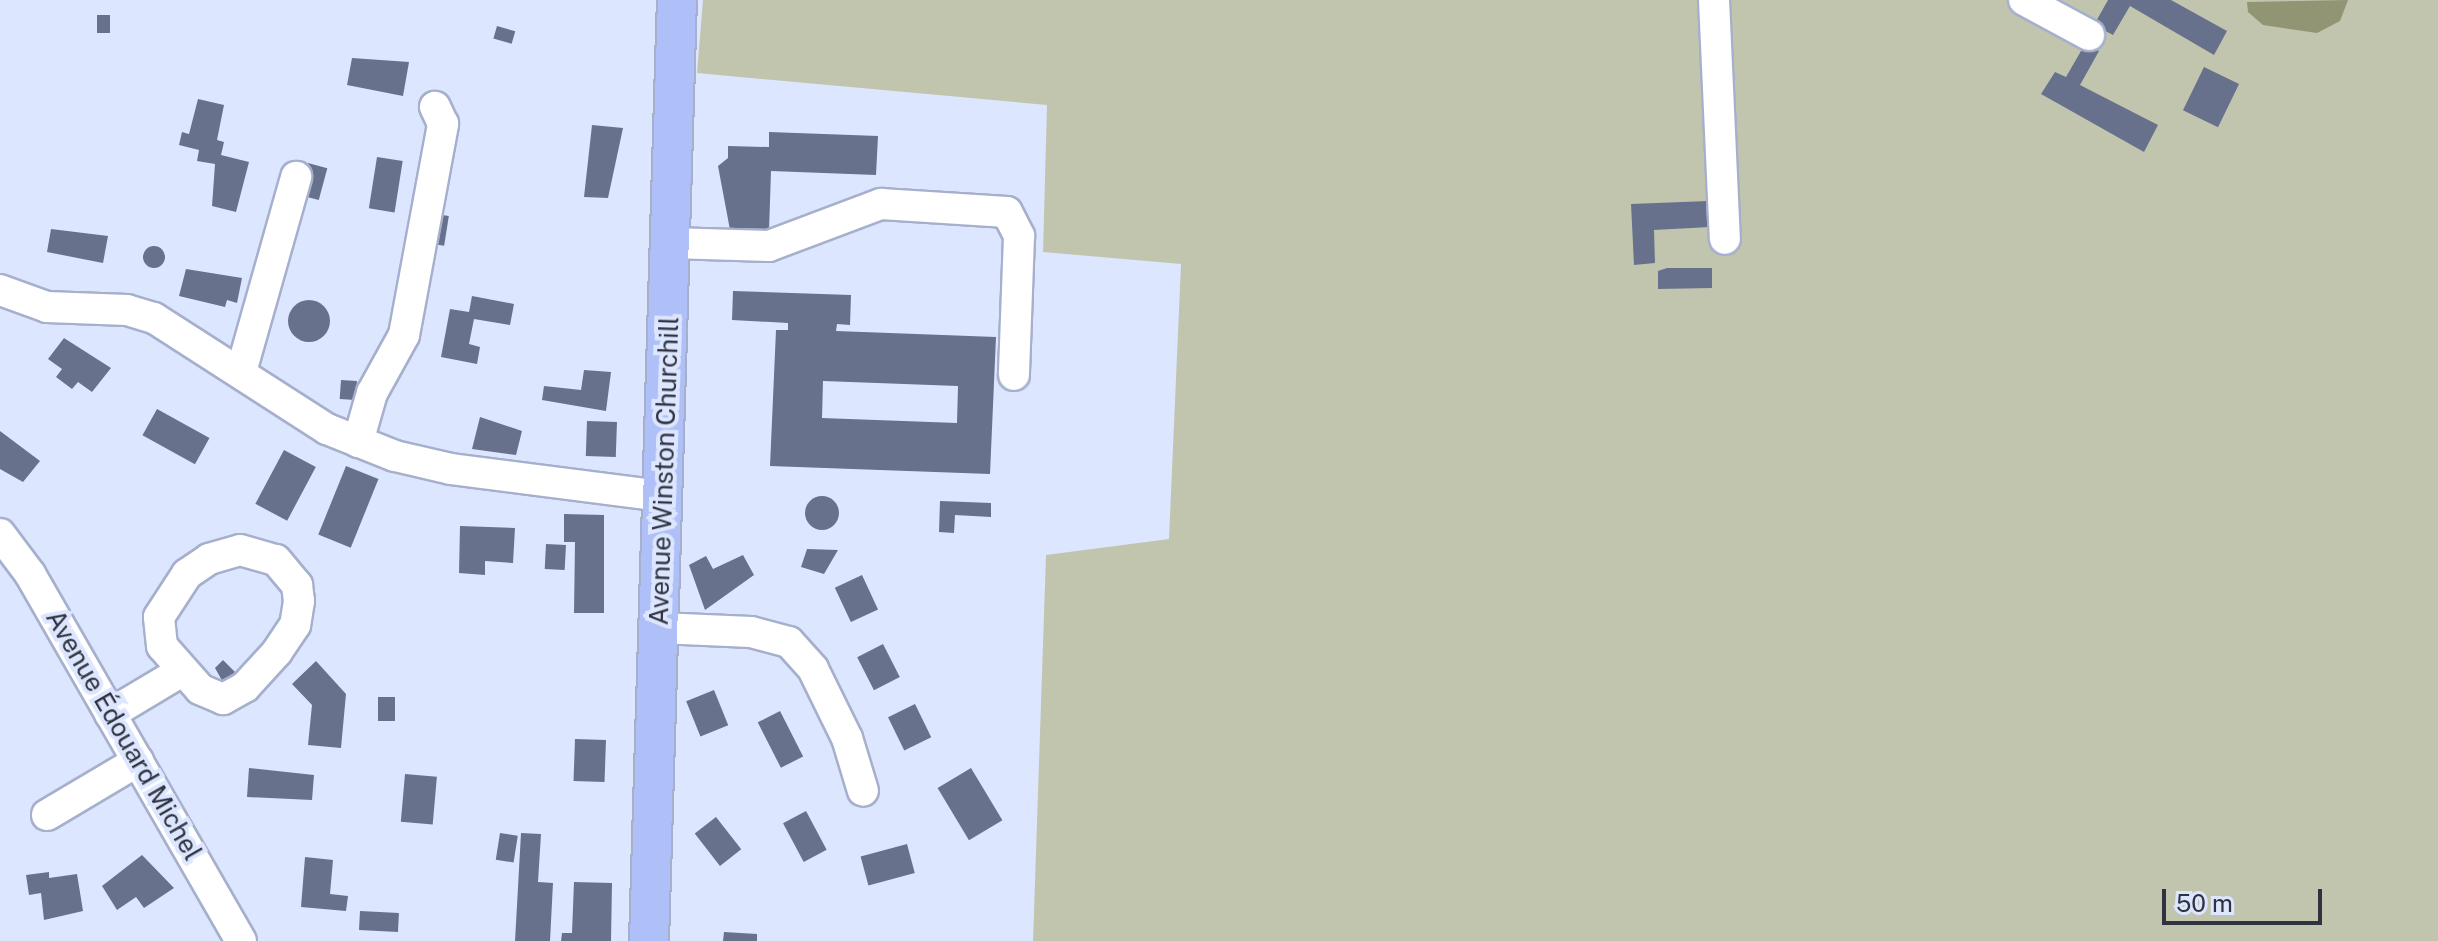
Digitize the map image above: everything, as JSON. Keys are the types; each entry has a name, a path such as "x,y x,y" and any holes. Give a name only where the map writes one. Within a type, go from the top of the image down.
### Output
{"main road":[{"name":"Avenue Winston Churchill","path":"649,941 677,0"}],"street":[{"path":"1714,0 1725,239"},
{"path":"2024,0 2089,35"},
{"path":"358,442 372,393 404,335 443,124 435,107"},
{"path":"241,372 296,177"},
{"path":"671,243 769,246 881,204 1007,212 1019,236 1014,375"},
{"path":"0,290 47,307 127,310 154,318 327,429 358,442 451,469 663,496"},
{"name":"Avenue Édouard Michel","path":"0,534 30,574 241,941"},
{"path":"240,550 259,552 289,572 299,601 295,625 245,687 223,699 200,689 182,671 162,646 159,617 187,574 209,559 240,550"},
{"path":"659,628 751,632 789,642 813,669 847,738 863,791"},
{"path":"110,714 182,671"},
{"path":"47,815 138,761"}],"shaded area":[{"path":"703,0 2438,0 2438,941 1033,941 1046,555 1169,539 1181,264 1043,252 1047,105 697,73"},
{"path":"2348,0 2340,21 2317,33 2263,25 2248,12 2247,2"}],"building":[{"path":"2108,0 2171,0 2227,31 2214,55 2130,6 2113,35 2094,25"},
{"path":"97,15 110,15 110,33 97,33"},
{"path":"497,26 515,31 512,44 493,38"},
{"path":"2085,44 2099,51 2080,85 2158,125 2144,152 2041,94 2055,72 2066,77"},
{"path":"352,58 409,62 403,96 347,85"},
{"path":"2204,67 2239,84 2218,127 2183,110"},
{"path":"198,99 224,105 217,140 224,142 221,155 249,162 236,212 212,206 215,164 197,161 199,150 179,145 182,132 189,134"},
{"path":"592,125 623,128 608,198 584,197"},
{"path":"769,132 878,136 876,175 771,171 769,231 730,230 718,166 728,158 728,146 769,147"},
{"path":"377,157 403,161 395,212 369,208"},
{"path":"308,163 327,168 319,200 299,195"},
{"path":"1708,201 1710,227 1654,230 1655,263 1634,265 1631,204"},
{"path":"436,214 449,216 444,246 431,244"},
{"path":"51,229 108,236 103,263 47,252"},
{"path":"154,246 162,249 165,257 162,265 154,268 146,265 143,257 146,249"},
{"path":"1667,268 1712,268 1712,288 1658,289 1658,271"},
{"path":"186,269 242,278 237,303 227,300 225,307 179,296"},
{"path":"733,291 851,295 850,325 837,324 836,331 996,337 990,474 770,466 776,330 788,330 788,323 732,320","holes":["823,381 958,386 957,423 822,418"]},
{"path":"472,296 514,304 510,325 474,319 469,344 480,347 477,364 441,357 450,309 469,312"},
{"path":"309,300 324,306 330,321 324,336 309,342 294,336 288,321 294,306"},
{"path":"64,338 111,368 92,392 78,382 72,389 56,377 62,369 48,359"},
{"path":"584,370 611,372 606,411 542,400 544,386 581,390"},
{"path":"341,380 357,381 356,400 340,399"},
{"path":"157,409 209,438 195,464 142,435"},
{"path":"480,417 522,431 516,455 472,449"},
{"path":"587,421 617,422 616,457 586,456"},
{"path":"0,431 40,461 23,482 0,469"},
{"path":"284,450 316,467 287,521 255,504"},
{"path":"346,466 378,479 351,548 318,535"},
{"path":"822,496 834,501 839,513 834,525 822,530 810,525 805,513 810,501"},
{"path":"940,501 991,503 991,517 955,515 954,533 939,532"},
{"path":"564,514 604,515 604,613 574,613 575,542 564,542"},
{"path":"460,526 515,528 513,563 485,561 485,575 459,573"},
{"path":"546,544 566,545 565,570 545,569"},
{"path":"807,549 838,550 824,574 801,567"},
{"path":"743,555 754,575 705,610 689,565 706,556 713,569"},
{"path":"862,575 878,609 851,622 835,588"},
{"path":"883,644 900,677 874,690 857,657"},
{"path":"223,660 235,672 224,684 215,668"},
{"path":"316,661 346,694 341,748 308,745 312,705 292,684"},
{"path":"714,690 728,725 700,736 686,701"},
{"path":"378,697 395,697 395,721 378,721"},
{"path":"915,704 931,737 904,750 888,717"},
{"path":"780,711 803,756 781,768 758,722"},
{"path":"575,739 606,740 605,782 574,781"},
{"path":"249,768 314,775 312,800 247,797"},
{"path":"971,768 1002,820 969,840 938,788"},
{"path":"405,774 437,777 433,825 401,822"},
{"path":"806,811 827,850 804,862 783,823"},
{"path":"716,817 741,849 720,866 695,834"},
{"path":"500,833 518,836 514,862 496,860"},
{"path":"521,833 541,834 538,882 553,883 550,941 515,941"},
{"path":"907,844 915,873 868,885 861,856"},
{"path":"142,855 174,888 144,908 136,897 117,910 102,886"},
{"path":"305,857 333,860 330,894 348,896 346,911 301,907"},
{"path":"49,872 49,878 77,874 83,911 44,920 41,893 29,895 26,875"},
{"path":"574,882 612,883 611,941 561,941 562,933 572,933"},
{"path":"360,911 399,913 398,932 359,930"},
{"path":"724,932 757,934 757,941 723,941"}]}
